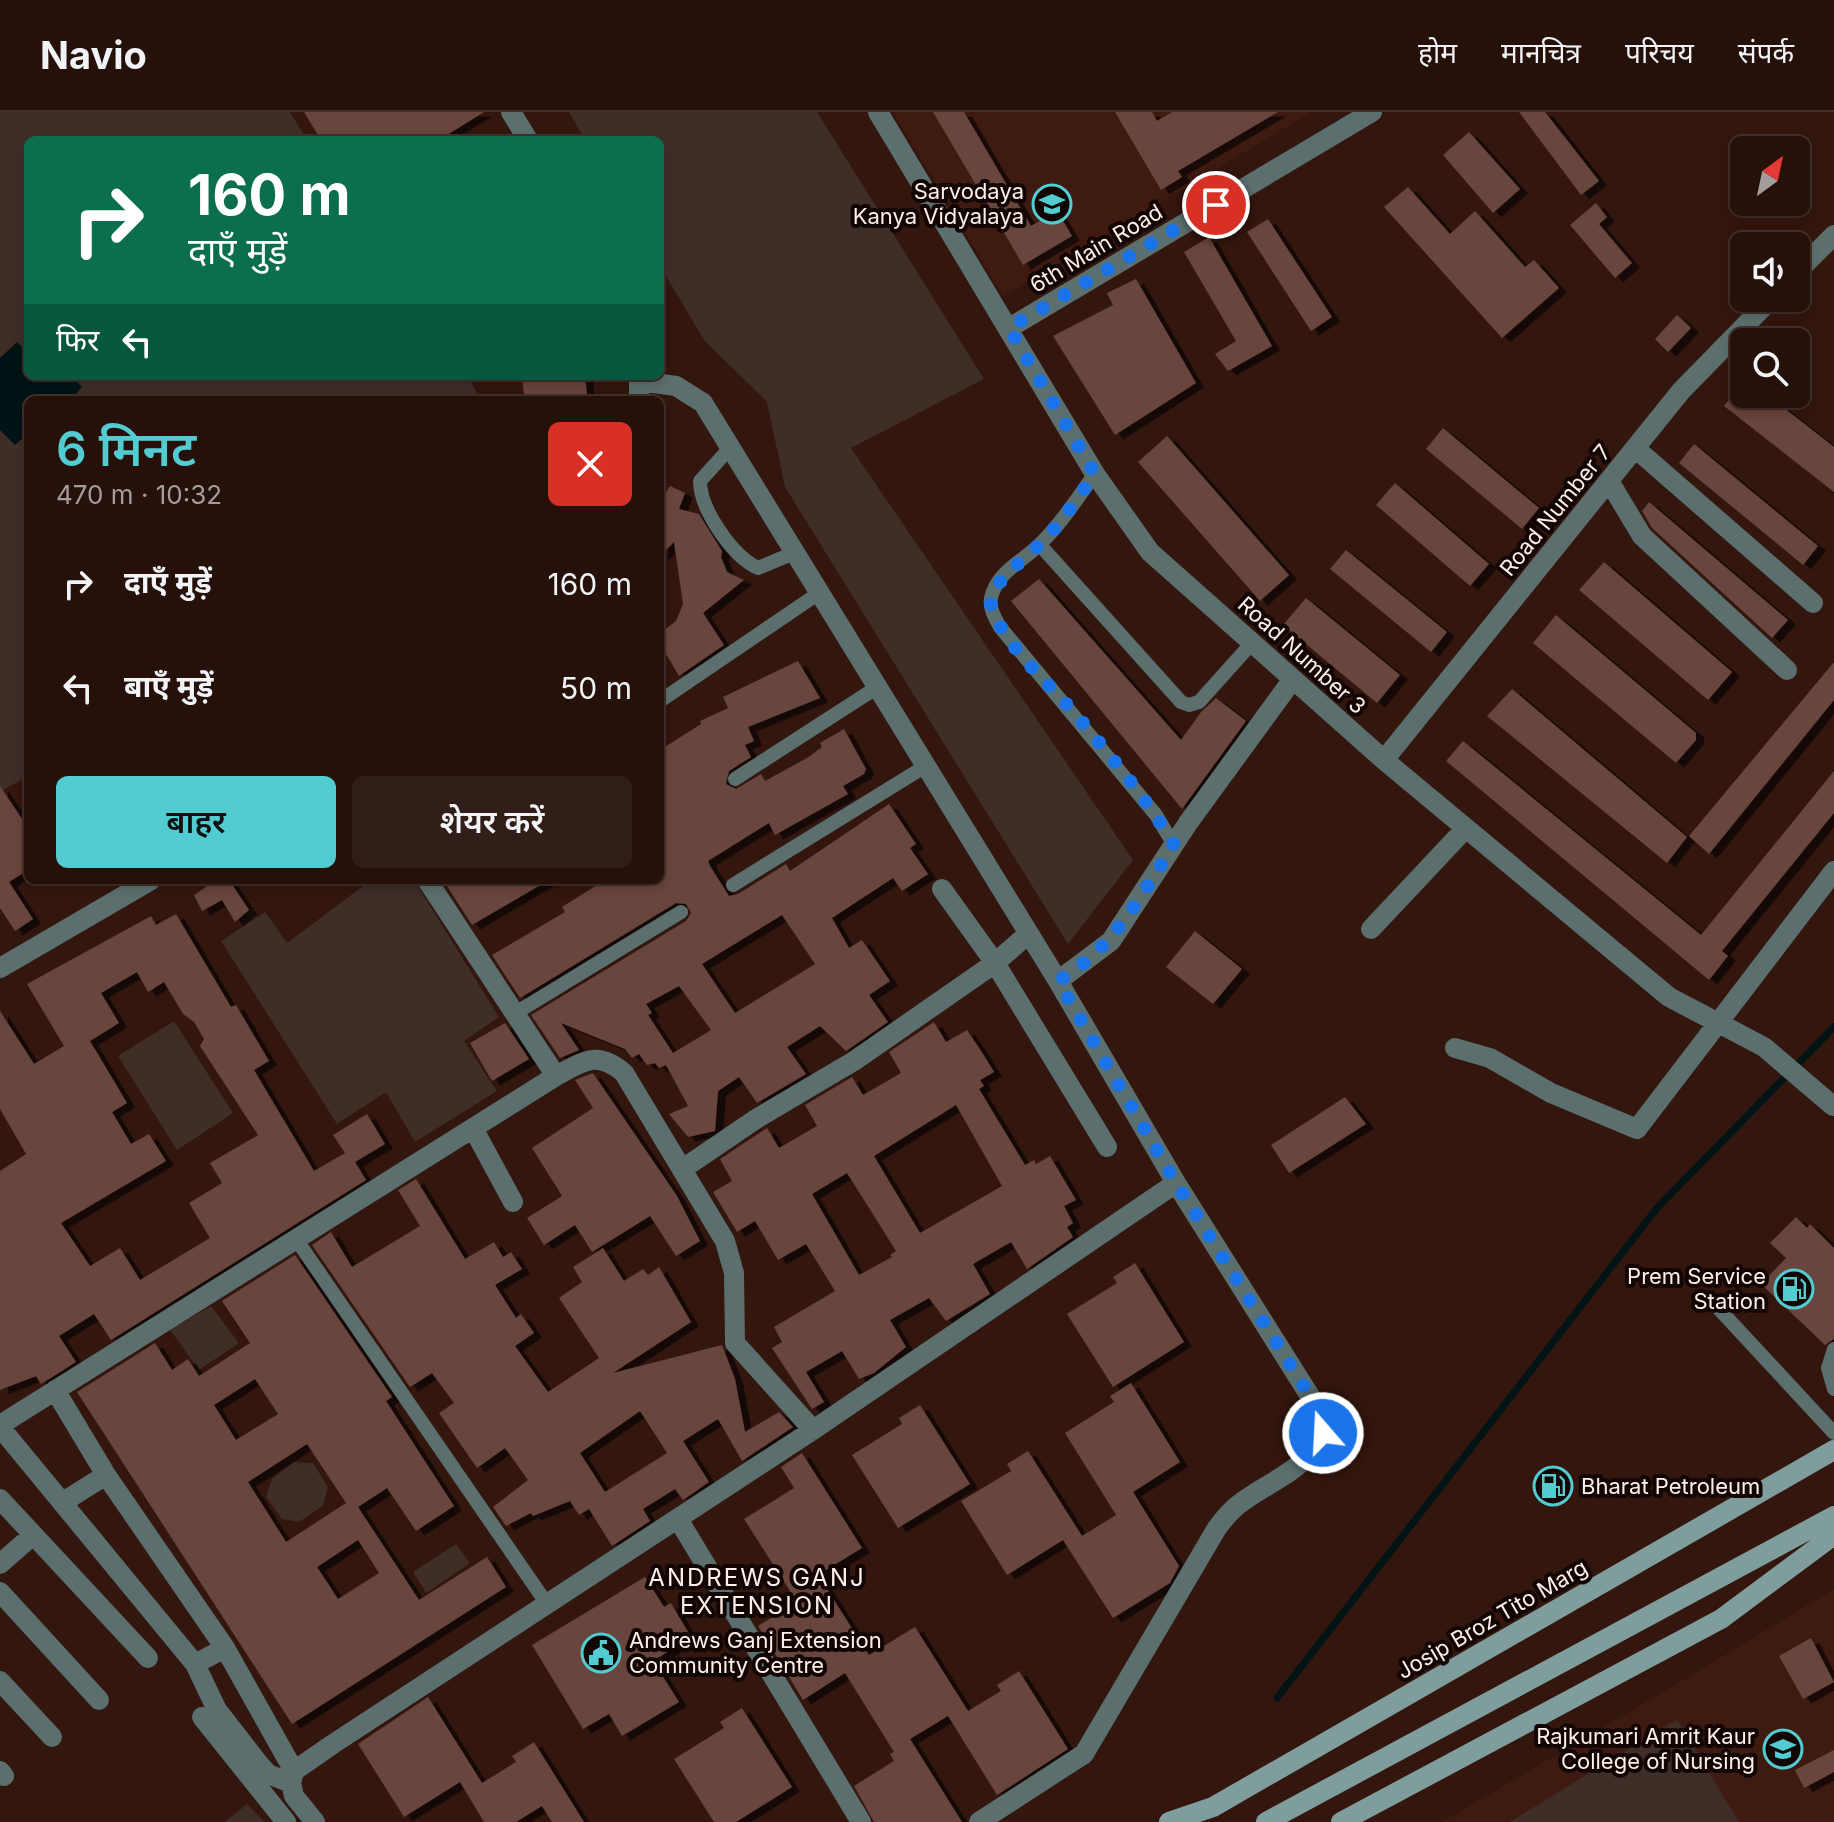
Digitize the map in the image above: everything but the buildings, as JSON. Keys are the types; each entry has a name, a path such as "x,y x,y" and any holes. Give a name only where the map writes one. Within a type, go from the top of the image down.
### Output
{"main road":[{"name":"Josip Broz Tito Marg","path":"1169,1822 1213,1807 1834,1450"},
{"path":"1266,1822 1834,1516"},
{"path":"1341,1822 1721,1619 1834,1535"}],"street":[{"path":"511,112 526,136"},
{"name":"Road Number 3","path":"878,112 1095,474 1150,552 1384,760 1669,997 1764,1047 1833,1106"},
{"name":"6th Main Road","path":"1009,328 1372,112"},
{"path":"1810,259 1834,235"},
{"name":"Road Number 7","path":"1384,760 1681,391 1758,312"},
{"path":"639,386 676,386 703,403 1058,981 1176,1183 1320,1412 1323,1433 1313,1453 1236,1506 1217,1528 1084,1754 979,1822"},
{"path":"1635,448 1813,603"},
{"path":"1609,481 1642,536 1787,670"},
{"path":"1058,981 1081,968 1111,941 1174,845 1293,679"},
{"path":"1371,929 1466,828"},
{"path":"1455,1048 1478,1052 1551,1093 1637,1129 1834,871"},
{"path":"0,968 144,884"},
{"path":"430,884 556,1076"},
{"path":"942,889 995,963 1107,1147"},
{"path":"684,1168 756,1119 854,1061 995,963 1027,935"},
{"path":"813,1430 735,1343 734,1273 725,1241 684,1168 624,1073 610,1061 582,1062 556,1076 0,1426 195,1664 217,1710 259,1764 268,1774 292,1777 547,1604 813,1430 1176,1183"},
{"path":"473,1128 513,1202"},
{"path":"55,1390 106,1475 225,1648 292,1777 294,1796 315,1822"},
{"path":"63,1502 106,1475"},
{"path":"0,1499 148,1658"},
{"path":"678,1519 861,1822"},
{"path":"0,1564 33,1535"},
{"path":"0,1592 99,1700"},
{"path":"195,1664 225,1648"},
{"path":"0,1681 52,1737"},
{"path":"202,1717 286,1822"}],"lane":[{"path":"730,448 700,481 700,493 708,509 746,563 758,568 794,553"},
{"path":"1095,474 1040,545 1012,565 996,586 990,600 992,613 1000,627 1148,805 1174,845"},
{"path":"1040,545 1181,702 1189,705 1199,702 1252,643"},
{"path":"664,698 819,593"},
{"path":"735,779 876,688"},
{"path":"733,885 924,767"},
{"path":"514,1014 681,912"},
{"path":"296,1239 547,1604"},
{"path":"1719,1309 1834,1433"},
{"path":"1834,1349 1828,1368 1834,1389"}],"shaded area":[{"path":"0,112 290,112 305,136 24,136 24,380 470,380 478,396 24,396 24,778 0,792"},
{"path":"569,112 817,112 984,379 851,448 1133,860 1068,944 785,487 767,402 704,340 664,273 664,136 583,136"},
{"name":"Sarvodaya Kanya Vidyalaya","path":"893,112 1312,112 1003,296"},
{"path":"17,342 24,349 24,380 76,380 82,387 76,396 24,396 24,437 15,445 0,430 0,358"},
{"path":"366,884 416,884 499,1017 464,1041 497,1091 415,1142 386,1092 337,1124 221,941 265,912 287,943"},
{"path":"174,1021 233,1113 177,1150 118,1056"},
{"path":"211,1306 239,1343 199,1370 170,1330"},
{"path":"293,1462 313,1463 328,1487 323,1506 299,1522 282,1519 266,1497 272,1479"},
{"path":"456,1544 470,1563 426,1593 413,1572"},
{"path":"1834,1589 1834,1822 1442,1822 1688,1677"},
{"path":"1677,1719 1739,1822 1510,1822"},
{"path":"247,1804 265,1822 225,1822"}],"waterway":[{"path":"1277,1698 1657,1208 1834,1027"}],"place":[{"name":"Sarvodaya Kanya Vidyalaya","path":"1052,204"},
{"name":"Prem Service Station","path":"1794,1289"},
{"name":"Bharat Petroleum","path":"1553,1486"},
{"name":"Andrews Ganj Extension Community Centre","path":"601,1653"},
{"name":"Rajkumari Amrit Kaur College of Nursing","path":"1783,1749"}],"district":[{"name":"ANDREWS GANJ EXTENSION","path":"757,1592"}],"route":[{"path":"1216,205 1009,328 1095,474 1040,545 1012,565 990,600 992,613 1000,627 1079,718 1156,815 1174,845 1111,941 1081,968 1058,981 1176,1183 1320,1412 1323,1433"}]}
